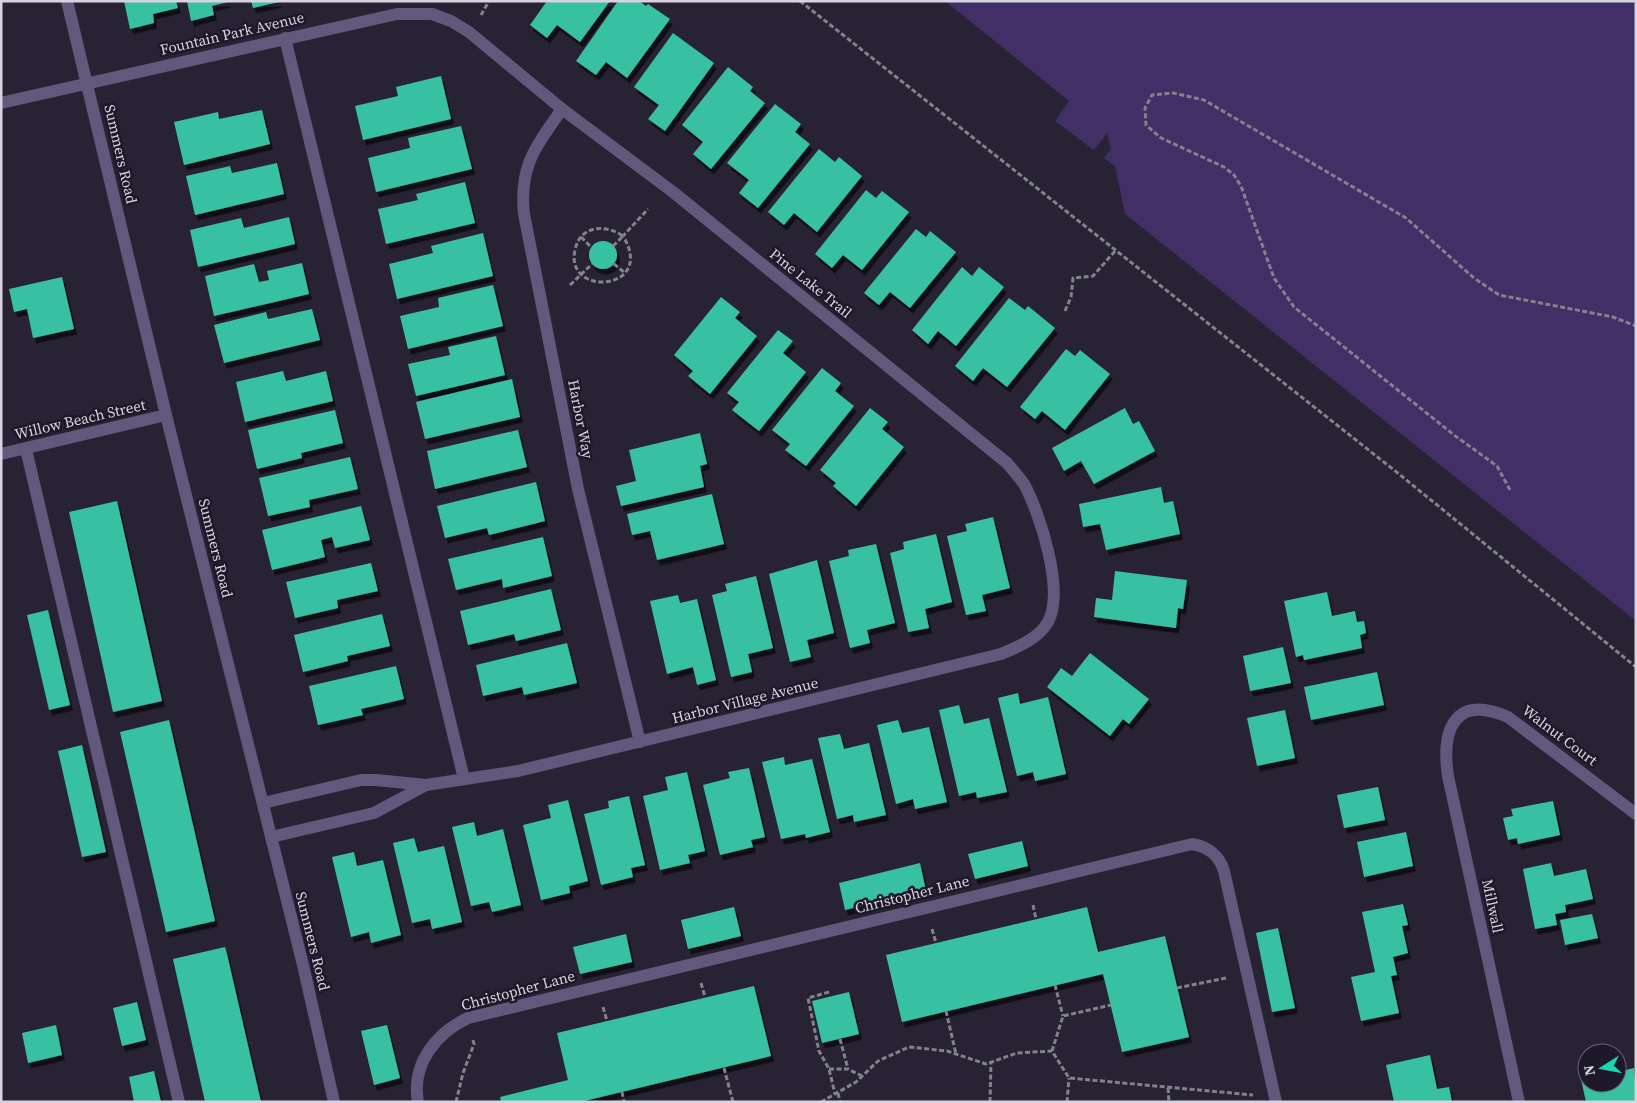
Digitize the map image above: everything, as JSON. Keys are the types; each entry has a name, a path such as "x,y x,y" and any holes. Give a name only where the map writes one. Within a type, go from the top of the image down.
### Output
{"street":[{"name":"Summers Road","path":"67,1 166,415 303,965 334,1102"},
{"name":"Fountain Park Avenue","path":"1,103 397,14 414,12 442,17 469,32"},
{"name":"Pine Lake Trail","path":"469,32 562,108 673,192 1007,463 1023,483 1039,517 1053,582 1052,609"},
{"path":"285,38 464,779"},
{"name":"Harbor Way","path":"562,108 527,166 523,179 524,214 578,488 640,742"},
{"name":"Willow Beach Street","path":"1,454 166,415"},
{"path":"26,448 179,1102"},
{"name":"Harbor Village Avenue","path":"263,803 361,780 426,785 518,771 1001,654 1021,646 1037,634 1048,622 1052,609"},
{"name":"Walnut Court","path":"1455,718 1473,710 1491,711 1508,717 1636,814"},
{"name":"Millwall","path":"1455,718 1447,738 1448,776 1519,1102"},
{"name":"Harbor Village Avenue","path":"271,837 374,813 426,785"},
{"name":"Christopher Lane","path":"418,1102 419,1072 432,1045 444,1032 468,1018 1186,844 1198,845 1209,849 1222,864 1276,1099"}],"path":[{"path":"800,1 1399,474 1636,667"},
{"path":"1510,490 1497,466 1454,435 1294,307 1274,278 1241,186 1224,167 1161,138 1146,125 1145,108 1152,95 1173,93 1204,100 1406,218 1474,278 1499,295 1613,317 1636,326"},
{"path":"613,246 648,209"},
{"path":"601,227 613,229 624,236 631,248 631,263 623,277 608,283 594,282 581,274 575,263 574,250 582,237 589,231 601,227"},
{"path":"582,237 591,247"},
{"path":"1065,311 1070,297 1073,278 1093,276 1116,250"},
{"path":"570,285 592,264"},
{"path":"614,264 625,273"},
{"path":"1177,988 1247,974"},
{"path":"1052,1050 1064,1016 1055,985"},
{"path":"829,992 808,998 819,1051 829,1069 840,1102"},
{"path":"1064,1016 1111,1005"},
{"path":"946,1011 956,1054"},
{"path":"456,1102 462,1073 474,1044 468,1018"},
{"path":"840,1039 848,1069"},
{"path":"821,1102 862,1076 878,1060 909,1047 956,1054 986,1064 1018,1054 1052,1050"},
{"path":"1052,1050 1069,1078 1067,1102"},
{"path":"990,1102 992,1062"},
{"path":"724,1068 733,1102"},
{"path":"829,1069 848,1069 862,1076"},
{"path":"1069,1078 1276,1099"},
{"path":"1168,1088 1169,1102"},
{"path":"622,1092 624,1102"}],"shaded area":[{"path":"945,1 1636,1 1636,621 1125,214 1115,166 1104,158 1111,149 1107,133 1094,150 1055,121 1069,101"}],"building":[{"path":"124,1 176,1 178,8 153,14 154,23 130,29"},
{"path":"187,1 228,2 212,6 214,15 191,21"},
{"path":"251,1 279,1 279,2 253,8"},
{"path":"547,1 610,1 580,42 557,25 547,38 530,25"},
{"path":"618,1 639,1 646,6 648,4 670,19 627,78 606,62 596,75 576,61"},
{"path":"673,33 714,63 665,131 648,119 659,105 634,87"},
{"path":"728,67 753,87 750,91 765,103 711,169 693,154 703,142 682,125"},
{"path":"441,76 451,119 363,140 355,106 398,96 396,87"},
{"path":"775,104 801,124 795,132 810,144 758,208 739,193 749,180 727,163"},
{"path":"262,110 270,144 184,165 174,122 218,112 219,119"},
{"path":"461,126 472,169 376,192 368,158 410,148 408,138"},
{"path":"819,149 835,162 839,157 862,176 817,232 794,213 784,225 768,212"},
{"path":"277,163 284,194 195,215 186,176 230,166 232,173"},
{"path":"465,182 475,223 386,244 378,209 418,200 416,194"},
{"path":"866,190 876,198 882,191 909,212 862,270 843,255 832,268 815,254"},
{"path":"289,217 295,244 198,267 190,230 241,218 244,228"},
{"path":"916,229 926,237 930,231 956,252 910,308 890,292 879,305 864,293"},
{"path":"483,233 493,276 397,299 389,264 433,253 431,246"},
{"path":"603,241 613,245 617,255 613,265 603,269 593,265 589,255 593,245"},
{"path":"302,263 309,294 214,316 205,276 254,264 259,282 269,280 267,271"},
{"path":"962,267 972,276 979,267 1004,287 956,346 938,331 928,344 912,330"},
{"path":"62,277 74,329 33,338 27,309 14,312 9,289"},
{"path":"493,285 503,326 408,349 400,316 439,307 438,298"},
{"path":"721,297 740,312 735,318 757,336 710,394 688,376 693,371 674,355"},
{"path":"1009,298 1025,310 1028,306 1055,328 1007,387 983,368 973,381 955,366"},
{"path":"312,309 320,340 224,363 214,325 266,312 268,319"},
{"path":"778,330 793,341 783,353 806,372 759,431 732,410 739,402 727,393"},
{"path":"496,336 505,375 416,396 408,364 450,355 448,347"},
{"path":"1066,349 1075,356 1080,350 1110,374 1065,430 1042,411 1035,419 1020,407"},
{"path":"822,368 841,383 835,391 854,406 806,466 785,450 790,444 772,430"},
{"path":"283,371 286,381 326,371 333,401 245,422 236,382"},
{"path":"512,379 520,417 425,439 416,402"},
{"path":"870,408 888,422 882,429 904,447 856,506 833,486 836,483 820,470"},
{"path":"1125,408 1133,424 1139,421 1155,451 1094,484 1081,461 1064,471 1052,448"},
{"path":"335,410 343,443 301,453 302,458 257,469 248,430"},
{"path":"518,430 527,467 435,489 427,451"},
{"path":"700,433 707,464 700,466 704,487 621,506 616,486 636,481 629,450"},
{"path":"350,457 358,489 309,500 310,507 268,516 259,478"},
{"path":"536,482 545,521 489,535 487,528 445,538 437,506"},
{"path":"1161,487 1164,503 1173,501 1180,534 1106,550 1100,524 1083,527 1079,504"},
{"path":"712,494 724,544 657,560 650,531 632,535 627,514"},
{"path":"117,501 162,701 113,712 69,512"},
{"path":"361,506 370,540 335,548 332,537 321,540 325,557 272,570 262,530"},
{"path":"993,517 1010,588 982,595 986,611 966,615 947,536 967,531 965,524"},
{"path":"936,534 952,602 925,609 929,628 908,632 890,553 904,549 903,542"},
{"path":"543,537 552,576 503,588 502,579 456,590 448,559"},
{"path":"876,544 895,623 867,630 870,643 850,648 829,561 849,556 848,550"},
{"path":"817,560 834,633 807,640 811,657 790,662 769,574"},
{"path":"371,563 378,591 337,600 338,608 295,618 286,582"},
{"path":"1115,571 1187,580 1183,609 1178,608 1176,628 1094,617 1096,598 1112,600"},
{"path":"756,576 773,648 748,654 752,672 731,677 712,595 727,591 725,584"},
{"path":"551,589 561,630 516,641 514,634 468,645 460,611"},
{"path":"1327,592 1332,616 1355,611 1357,622 1364,621 1366,633 1360,635 1362,648 1304,660 1303,655 1296,657 1284,601"},
{"path":"678,595 680,603 697,599 716,680 697,685 693,667 667,674 650,601"},
{"path":"48,610 70,705 49,710 27,615"},
{"path":"382,614 390,646 347,656 348,661 303,672 294,635"},
{"path":"567,643 577,683 524,695 522,687 483,696 476,665"},
{"path":"1283,647 1291,683 1250,691 1243,656"},
{"path":"1090,653 1149,699 1129,724 1123,719 1110,736 1047,687 1061,668 1072,676"},
{"path":"396,666 404,699 361,709 363,715 318,725 309,686"},
{"path":"1377,672 1384,705 1311,720 1304,687"},
{"path":"1018,693 1020,704 1048,697 1066,774 1035,781 1033,772 1017,776 998,698"},
{"path":"959,705 964,724 989,718 1007,792 977,798 976,792 959,796 939,710"},
{"path":"1285,710 1295,758 1257,766 1247,718"},
{"path":"169,720 215,921 166,932 120,732"},
{"path":"898,720 902,733 929,727 947,802 915,809 913,799 896,804 877,725"},
{"path":"840,734 844,749 869,743 886,815 854,822 853,815 837,819 818,738"},
{"path":"82,745 106,852 82,857 58,751"},
{"path":"784,757 785,765 812,759 830,832 806,838 805,834 781,839 762,762"},
{"path":"749,768 765,837 751,840 753,847 720,855 703,785 730,778 728,772"},
{"path":"687,772 705,851 688,855 690,863 660,870 643,796 668,790 665,777"},
{"path":"1378,787 1385,820 1344,828 1337,795"},
{"path":"629,796 645,865 631,868 633,877 601,885 584,814 609,808 608,801"},
{"path":"568,800 588,881 569,886 570,893 541,900 523,825 551,818 548,805"},
{"path":"1553,801 1560,835 1518,844 1517,838 1508,840 1503,818 1513,816 1511,809"},
{"path":"474,822 477,836 503,829 521,905 492,912 489,902 471,906 452,827"},
{"path":"1406,832 1413,866 1364,877 1357,842"},
{"path":"414,838 418,852 444,846 462,922 432,929 430,919 412,923 393,843"},
{"path":"1022,841 1028,866 975,879 968,854"},
{"path":"354,852 357,866 383,860 401,935 371,943 369,932 351,937 332,857"},
{"path":"920,863 926,891 845,910 839,883"},
{"path":"1551,863 1554,876 1586,869 1593,899 1565,905 1566,912 1555,914 1557,925 1535,929 1523,869"},
{"path":"1403,904 1408,925 1402,926 1408,953 1393,957 1397,975 1391,976 1399,1013 1361,1021 1351,977 1375,972 1362,912"},
{"path":"734,907 741,936 688,949 681,920"},
{"path":"1087,907 1098,952 1165,936 1189,1037 1122,1052 1103,974 902,1022 886,955"},
{"path":"1592,914 1598,938 1565,945 1560,920"},
{"path":"1278,928 1295,1008 1272,1012 1256,933"},
{"path":"626,934 632,962 580,974 573,947"},
{"path":"225,947 261,1102 205,1102 173,959"},
{"path":"754,986 771,1056 580,1102 501,1102 500,1097 568,1080 557,1033"},
{"path":"849,992 859,1034 822,1043 812,1001"},
{"path":"137,1002 146,1040 122,1046 113,1008"},
{"path":"56,1025 62,1055 28,1063 22,1033"},
{"path":"387,1025 400,1078 374,1085 361,1031"},
{"path":"1430,1055 1437,1089 1449,1087 1452,1102 1394,1102 1386,1065"},
{"path":"1634,1068 1636,1102 1586,1102 1584,1093 1627,1093 1627,1070"},
{"path":"154,1071 161,1102 134,1102 129,1077"}]}
